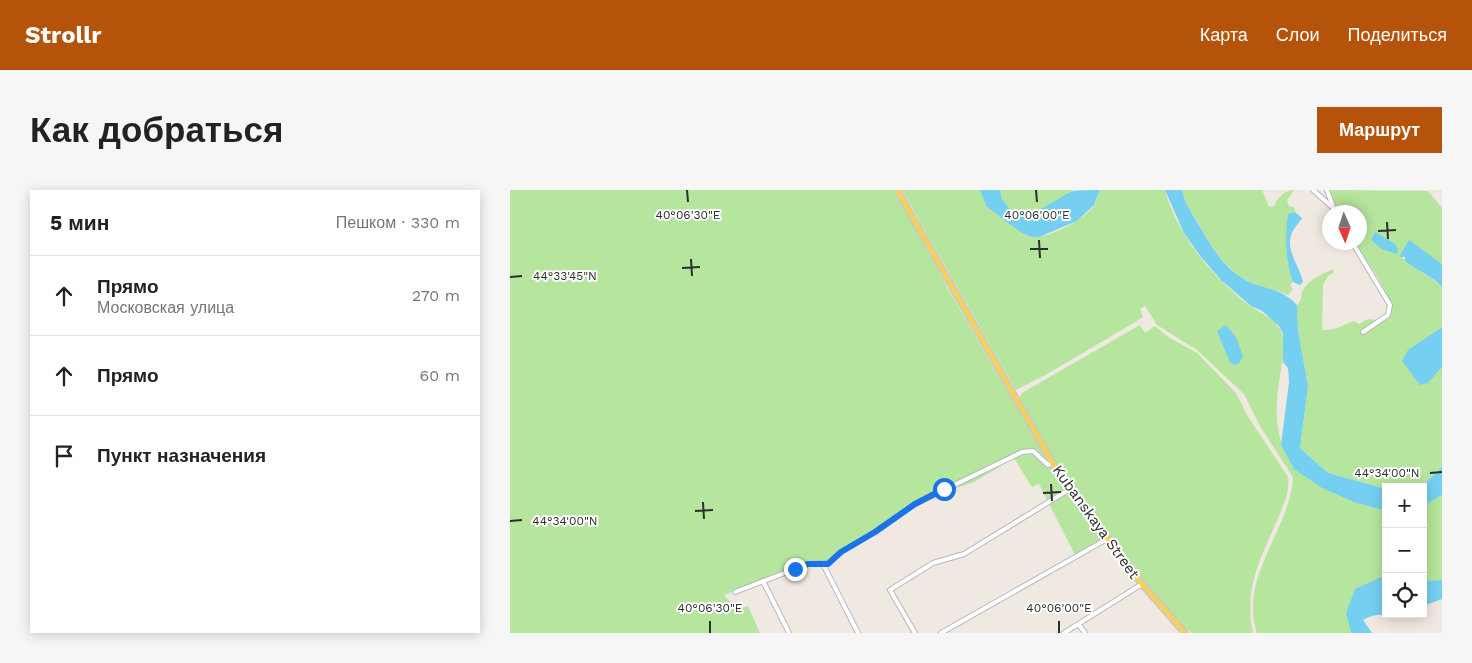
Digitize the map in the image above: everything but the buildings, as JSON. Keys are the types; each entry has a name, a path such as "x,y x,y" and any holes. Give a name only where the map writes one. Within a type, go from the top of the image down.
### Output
{"main road":[{"name":"Kubanskaya Street","path":"898,190 1017,403 1053,463 1107,539 1142,584 1185,633"}],"street":[{"path":"1312,190 1330,205"},
{"path":"1327,190 1331,205"},
{"path":"1357,250 1390,305 1388,315 1363,332"},
{"path":"735,592 808,564 823,564 834,560 841,552 875,532 915,504 963,482 976,472 1028,451 1033,451 1048,465 1053,463"},
{"path":"915,633 890,590 933,563 964,554 1070,489"},
{"path":"942,633 1107,539"},
{"path":"823,564 858,633"},
{"path":"763,580 788,633"},
{"path":"1064,633 1142,584"},
{"path":"1079,625 1085,633"}],"green space":[{"path":"510,190 895,190 948,289 1047,460 1061,482 1104,539 1075,555 1039,484 1032,487 1014,458 974,482 937,495 892,517 874,532 860,537 833,559 824,563 810,562 724,595 736,609 748,606 760,633 510,633"},
{"path":"902,190 980,190 986,206 1031,237 1038,237 1056,232 1082,217 1094,205 1100,190 1165,190 1178,223 1187,239 1210,269 1249,305 1273,320 1282,333 1284,351 1277,407 1279,433 1286,453 1298,469 1314,482 1334,493 1382,510 1382,577 1346,612 1351,633 1257,633 1253,612 1254,593 1259,573 1290,497 1293,477 1261,428 1244,394 1197,350 1157,325 1145,306 1140,309 1143,317 1137,321 1016,390"},
{"path":"1000,190 1073,190 1044,208 1020,211 1011,210 1002,199"},
{"path":"1182,190 1262,190 1269,207 1274,206 1279,197 1284,193 1294,190 1287,200 1289,206 1294,207 1295,212 1288,214 1288,256 1293,282 1290,285 1293,289 1288,295 1250,282 1230,268 1208,240 1187,204"},
{"path":"1329,190 1428,191 1442,208 1442,264 1429,255 1400,257 1428,275 1442,287 1442,327 1408,350 1428,383 1442,367 1442,467 1425,483 1382,483 1382,488 1328,473 1300,448 1308,386 1298,330 1297,305 1303,290 1312,280 1333,269 1334,272 1328,276 1323,285 1322,330 1335,329 1354,321 1359,324 1368,319 1377,320 1389,316 1390,308 1384,289 1359,250 1367,250 1367,205 1334,205"},
{"path":"1140,325 1145,333 1155,326 1168,337 1197,353 1236,393 1247,415 1288,477 1288,487 1284,503 1260,560 1252,587 1250,601 1253,633 1192,633 1181,624 1140,576 1060,470 1019,400 1021,394 1027,390"},
{"path":"1442,495 1442,580 1427,581 1427,504"}],"water":[{"path":"980,190 1000,190 1002,199 1011,210 1031,211 1045,207 1073,191 1100,190 1094,205 1077,221 1039,237 1031,237 1019,231 986,206"},
{"path":"1165,190 1182,190 1189,208 1208,241 1230,269 1246,280 1285,295 1297,305 1298,330 1308,386 1300,448 1328,473 1382,488 1382,510 1354,502 1322,488 1294,469 1281,445 1289,382 1288,368 1283,362 1283,334 1279,326 1262,311 1251,306 1221,280 1184,233"},
{"path":"1295,212 1302,218 1291,235 1290,247 1303,282 1300,285 1293,282 1286,248 1288,214"},
{"path":"1375,232 1395,244 1398,249 1397,254 1382,249 1371,240"},
{"path":"1409,240 1442,264 1442,287 1405,261 1405,257 1399,257"},
{"path":"1226,325 1237,339 1243,357 1238,364 1234,365 1230,362 1217,331"},
{"path":"1442,327 1442,367 1428,383 1420,385 1402,361 1408,350"},
{"path":"1442,467 1442,495 1427,504 1427,483 1425,483"},
{"path":"1382,577 1382,615 1363,620 1372,633 1351,633 1346,613 1355,589"},
{"path":"1442,580 1442,599 1427,605 1427,581"}],"route":[{"path":"795,569 808,564 828,564 841,552 875,532 901,513 944,489"}]}
